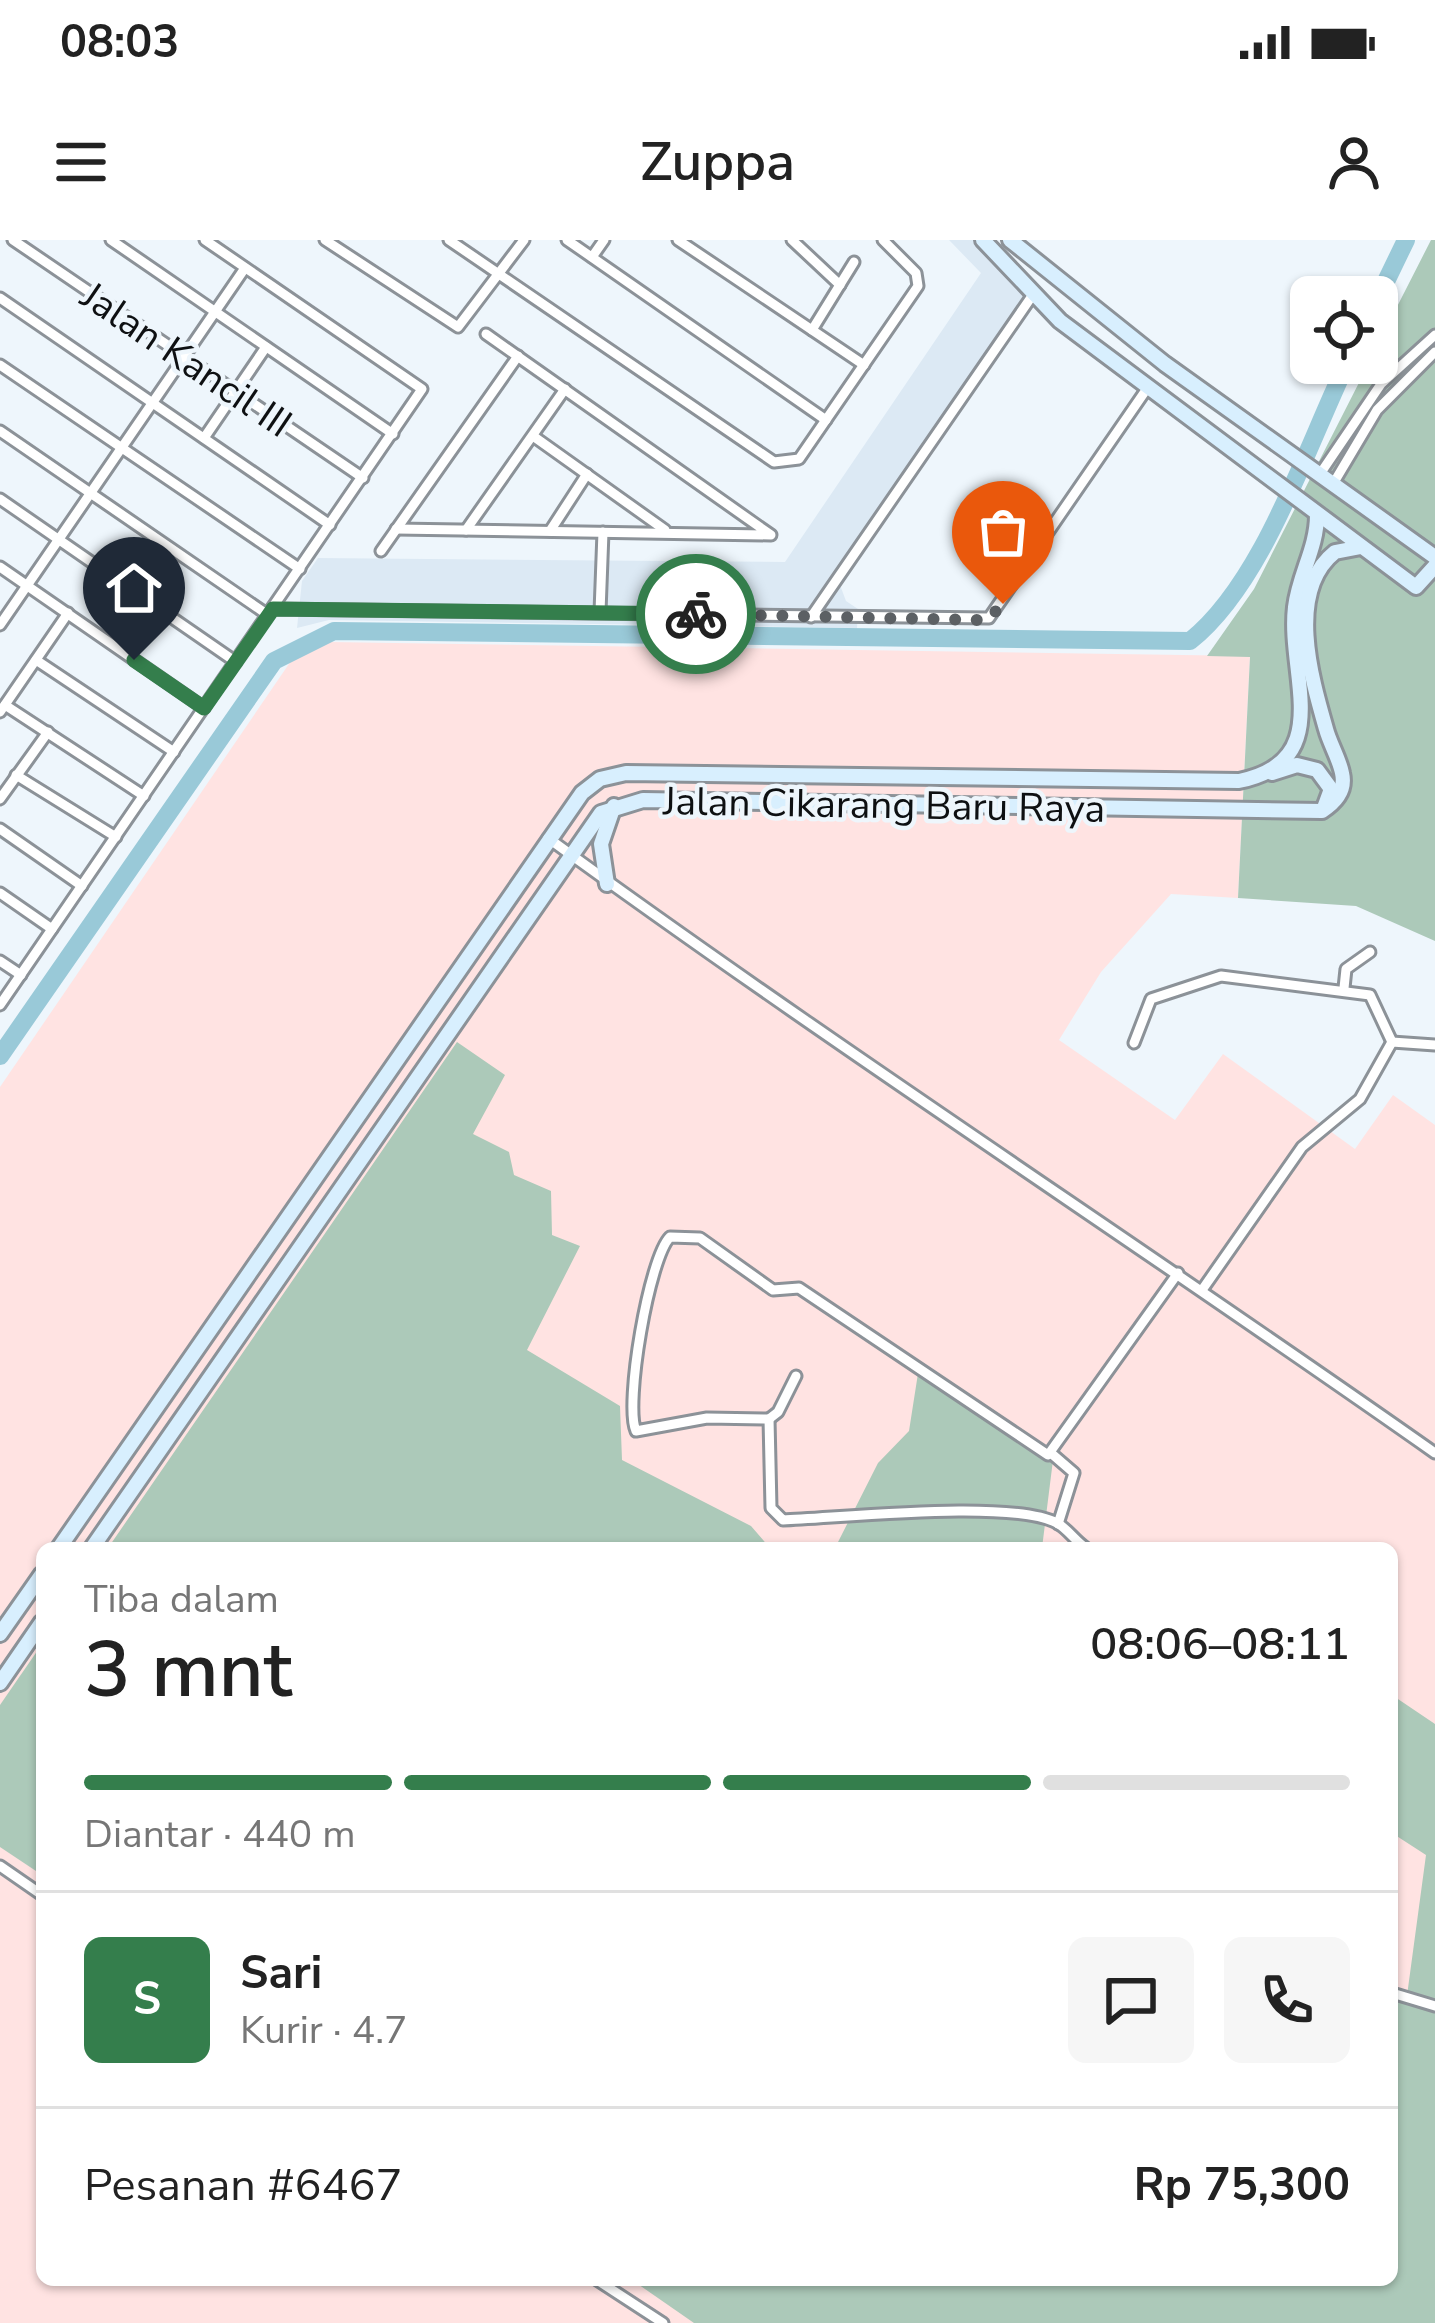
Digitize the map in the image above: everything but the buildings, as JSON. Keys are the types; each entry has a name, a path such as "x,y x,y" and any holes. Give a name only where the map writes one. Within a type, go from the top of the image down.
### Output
{"main road":[{"path":"983,240 1032,296 1146,389 1416,586 1435,562 1115,326 1010,240"},
{"path":"1261,777 1290,752 1304,720 1294,622 1310,510"},
{"path":"1322,811 1339,796 1343,776 1327,733 1310,660 1310,584 1335,552 1361,547"},
{"name":"Jalan Cikarang Baru Raya","path":"63,1542 548,838 582,793 600,779 626,773 1240,782 1297,766 1317,770 1330,790 1322,811 643,800 614,806 592,821 96,1542"},
{"path":"607,884 601,844 614,806"},
{"path":"80,1516 104,1531"},
{"path":"0,1634 36,1583"},
{"path":"0,1684 36,1631"}],"street":[{"name":"Jalan Kancil III","path":"13,240 362,478"},
{"path":"111,240 393,434"},
{"path":"0,1005 422,386 205,240"},
{"path":"325,240 457,327 468,320 524,240"},
{"path":"449,240 774,462 799,459 919,282 883,240"},
{"path":"567,240 826,420"},
{"path":"592,257 604,240"},
{"path":"678,240 864,365"},
{"path":"792,240 840,285"},
{"path":"812,330 854,262"},
{"path":"0,625 245,268"},
{"path":"811,616 1032,296"},
{"path":"0,298 330,525"},
{"path":"396,530 766,537 771,532 487,334"},
{"path":"1325,477 1370,398 1435,335"},
{"path":"204,438 266,347"},
{"path":"1325,477 1377,410 1435,352"},
{"path":"381,551 518,356"},
{"path":"0,365 300,569"},
{"path":"466,530 566,388"},
{"path":"0,431 270,612 306,608 989,618 1146,389"},
{"path":"532,436 668,532"},
{"path":"550,531 587,474"},
{"path":"0,499 236,662"},
{"path":"600,612 603,532"},
{"path":"0,567 204,708"},
{"path":"286,588 306,608"},
{"path":"68,613 2,708 48,732 143,796"},
{"path":"36,660 174,752"},
{"path":"0,799 48,732"},
{"path":"16,775 116,837"},
{"path":"0,829 82,886"},
{"path":"548,838 607,884 1435,1453"},
{"path":"0,893 52,929"},
{"path":"1344,988 1343,974 1370,952"},
{"path":"0,961 21,975"},
{"path":"1134,1042 1151,999 1212,977 1344,988 1377,1000 1392,1042 1360,1099 1301,1147 1202,1290"},
{"path":"1392,1042 1435,1045"},
{"path":"796,1376 778,1412 769,1419 742,1415 642,1432 633,1428 655,1260 670,1237 700,1238 773,1290 799,1288 1052,1454 1074,1474 1058,1524"},
{"path":"1052,1454 1178,1273"},
{"path":"769,1419 771,1508 777,1518 956,1513 1058,1524 1079,1542"},
{"path":"0,1866 36,1891"},
{"path":"1398,1995 1435,2006"},
{"path":"606,2286 663,2323"}],"shaded area":[{"path":"949,240 989,240 1040,296 840,585 846,601 858,609 857,628 329,620 297,628 302,581 318,558 785,562 981,273"},
{"path":"328,642 1250,656 1238,898 1171,894 1101,972 1059,1040 1175,1120 1223,1054 1355,1149 1393,1095 1435,1125 1435,2323 0,2323 0,1087 293,658"}],"green space":[{"path":"1435,240 1435,941 1356,906 1238,898 1250,657 1207,656 1254,589 1358,384 1398,384 1398,305"},
{"path":"457,1042 505,1075 473,1134 509,1152 514,1175 551,1191 552,1235 580,1246 527,1350 620,1406 622,1460 751,1526 765,1542 112,1542"},
{"path":"919,1367 1053,1460 1043,1542 838,1542 878,1463 909,1431"},
{"path":"36,1653 36,1871 0,1847 0,1705"},
{"path":"1398,1699 1435,1724 1435,2323 694,2323 641,2286 1398,2286 1398,2002 1406,2003 1426,1855 1398,1837"}],"waterway":[{"path":"1389,276 1406,240"},
{"path":"0,1056 274,661 334,631 1190,641 1216,616 1261,550 1338,384"}],"way so far":[{"path":"696,614 933,622 989,618 1003,604"}],"route":[{"path":"134,660 204,708 273,609 696,614"}]}
